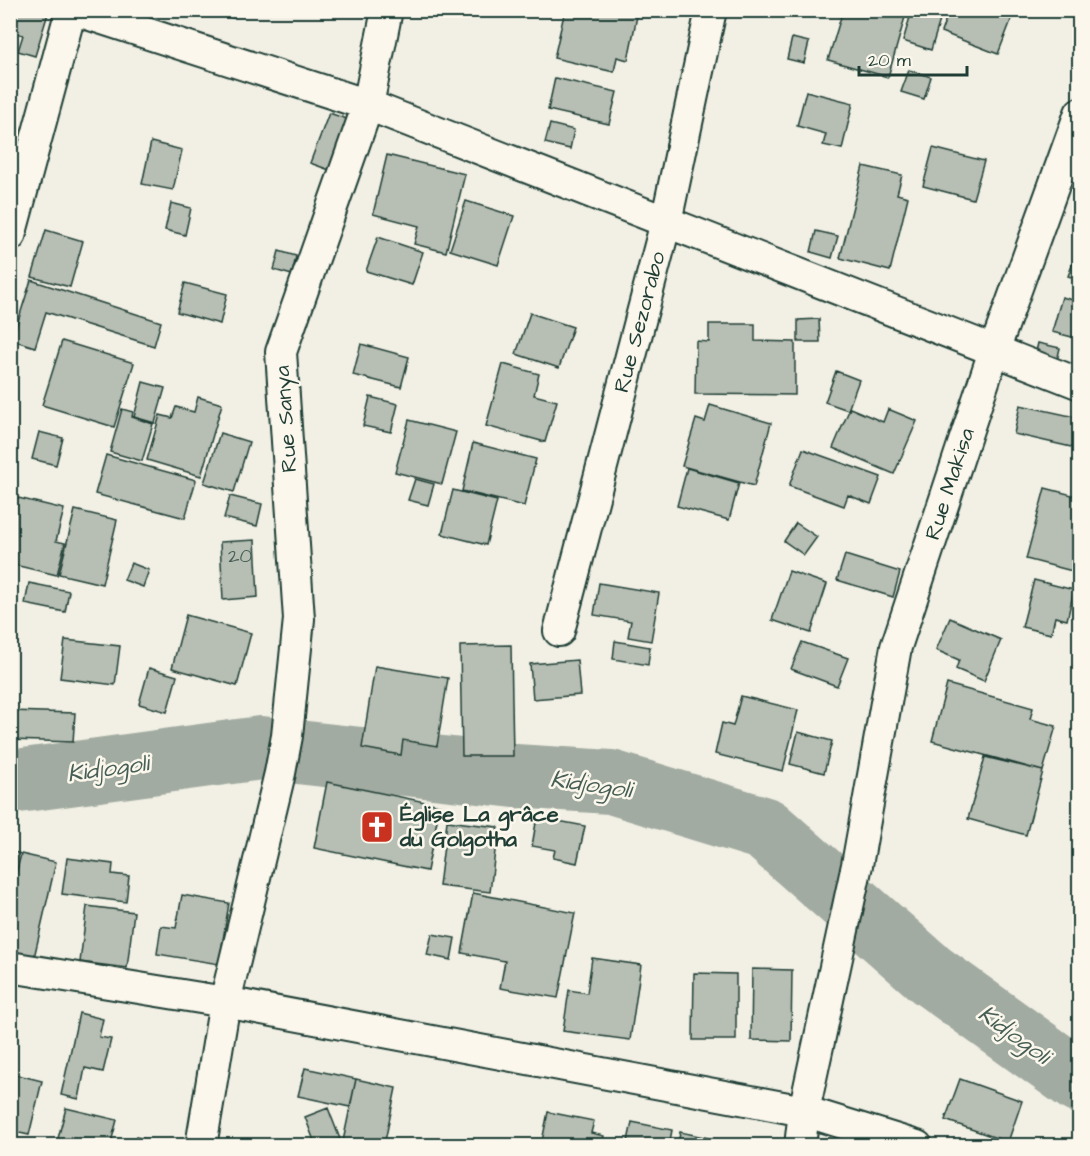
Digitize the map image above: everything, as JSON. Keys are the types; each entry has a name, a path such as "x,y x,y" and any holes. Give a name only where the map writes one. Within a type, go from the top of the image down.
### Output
{"street":[{"path":"10,236 73,10 368,105 1080,384"},
{"name":"Rue Sanya","path":"201,1146 225,1002 280,773 287,735 299,619 281,352 368,105 387,10"},
{"name":"Rue Sezorabo","path":"559,631 666,222 711,10"},
{"name":"Rue Makisa","path":"800,1146 804,1111 857,865 896,647 994,351 1080,113"},
{"path":"10,967 225,1002 804,1111 917,1146"}],"building":[{"path":"10,10 49,10 35,56 18,51 23,35 10,31"},
{"path":"204,10 234,10 233,18"},
{"path":"340,10 371,10 369,17"},
{"path":"565,10 616,10 637,16 628,60 617,57 614,72 554,58"},
{"path":"843,10 907,10 888,77 828,60"},
{"path":"912,10 943,10 931,50 903,41"},
{"path":"949,10 1015,10 998,54 941,32"},
{"path":"792,38 809,42 804,63 787,59"},
{"path":"909,70 931,77 924,99 901,92"},
{"path":"555,78 617,92 609,124 548,110"},
{"path":"806,91 853,103 842,149 823,145 826,134 797,126"},
{"path":"329,113 353,121 335,172 310,163"},
{"path":"550,124 574,130 570,149 545,143"},
{"path":"151,142 182,150 173,190 142,184"},
{"path":"933,148 984,161 973,199 923,186"},
{"path":"387,155 465,174 446,252 414,244 419,226 373,214"},
{"path":"863,166 902,175 897,194 908,197 890,271 840,258"},
{"path":"466,201 514,216 498,265 450,250"},
{"path":"171,203 191,208 185,235 165,230"},
{"path":"46,230 83,241 70,287 32,277"},
{"path":"816,231 838,236 832,258 811,252"},
{"path":"378,237 423,252 412,285 366,271"},
{"path":"1080,244 1080,280 1068,276"},
{"path":"279,251 296,256 292,275 274,270"},
{"path":"31,280 161,322 154,346 46,312 35,347 12,340"},
{"path":"185,283 227,294 220,324 177,312"},
{"path":"1062,297 1080,302 1080,339 1052,332"},
{"path":"530,313 573,327 559,368 516,354"},
{"path":"819,319 820,342 798,342 798,320"},
{"path":"709,324 755,324 755,341 795,342 795,395 695,394 696,341 709,342"},
{"path":"62,341 134,363 114,427 42,405"},
{"path":"1038,343 1060,348 1055,369 1033,364"},
{"path":"361,344 409,357 401,387 353,375"},
{"path":"503,364 539,374 534,395 557,401 545,442 486,426"},
{"path":"836,371 859,380 848,410 825,402"},
{"path":"143,382 165,388 155,423 134,417"},
{"path":"198,397 222,404 201,476 147,460 160,415 172,418 176,407 194,412"},
{"path":"370,397 398,404 391,432 363,426"},
{"path":"710,405 771,423 754,486 682,466 696,419 705,422"},
{"path":"1020,405 1080,418 1080,449 1014,434"},
{"path":"850,408 883,422 888,409 917,421 894,474 833,448"},
{"path":"122,409 133,412 132,417 153,424 142,461 110,452"},
{"path":"409,420 456,432 442,484 395,472"},
{"path":"39,432 63,438 56,465 32,459"},
{"path":"220,433 249,442 234,492 204,483"},
{"path":"473,443 536,459 524,506 462,491"},
{"path":"803,449 881,477 871,504 848,495 844,506 789,486"},
{"path":"106,455 196,480 185,518 95,494"},
{"path":"687,468 739,483 729,520 677,506"},
{"path":"415,479 434,484 428,505 408,500"},
{"path":"1045,488 1080,497 1080,573 1026,559"},
{"path":"453,490 497,501 486,545 442,534"},
{"path":"10,496 64,509 56,541 65,543 57,575 10,564"},
{"path":"230,496 262,504 257,526 224,518"},
{"path":"75,510 117,520 102,584 59,574"},
{"path":"796,523 817,537 804,555 784,541"},
{"path":"255,540 258,597 223,600 220,542"},
{"path":"845,555 900,572 893,597 837,580"},
{"path":"131,563 149,570 143,587 124,580"},
{"path":"789,571 827,584 811,633 772,620"},
{"path":"1034,580 1074,590 1067,620 1055,617 1051,634 1022,627"},
{"path":"29,583 69,591 65,612 25,604"},
{"path":"599,583 659,593 651,641 628,637 631,621 594,615"},
{"path":"186,615 251,633 237,686 172,668"},
{"path":"950,618 1001,640 984,681 956,669 959,660 936,650"},
{"path":"65,640 120,646 115,685 60,678"},
{"path":"615,641 650,647 648,665 613,659"},
{"path":"802,642 848,658 837,686 791,669"},
{"path":"511,645 513,756 462,756 460,646"},
{"path":"577,660 580,695 533,699 530,664"},
{"path":"375,666 448,678 437,746 403,740 401,755 362,748"},
{"path":"149,668 177,676 167,712 139,704"},
{"path":"947,684 1033,708 1030,719 1056,726 1043,771 932,741"},
{"path":"741,696 798,710 783,771 715,754 722,723 733,726"},
{"path":"10,711 75,713 73,742 10,740"},
{"path":"798,732 832,741 824,773 790,764"},
{"path":"985,757 1043,771 1026,835 968,819"},
{"name":"Église La grâce du Golgotha","path":"327,782 440,805 427,871 314,848"},
{"path":"537,817 585,826 577,863 553,858 555,850 532,846"},
{"path":"447,821 498,827 490,892 439,886"},
{"path":"10,851 21,854 10,899"},
{"path":"21,854 56,862 33,962 10,957 10,899"},
{"path":"67,858 113,864 112,874 129,876 126,902 62,894"},
{"path":"473,893 575,913 558,998 500,988 505,961 462,953"},
{"path":"182,895 229,903 219,964 157,954 161,926 176,928"},
{"path":"87,906 134,912 127,968 80,962"},
{"path":"432,934 455,938 451,960 427,955"},
{"path":"592,958 641,965 630,1040 563,1031 569,990 587,993"},
{"path":"752,969 792,970 791,1041 751,1040"},
{"path":"694,973 736,974 736,1040 693,1040"},
{"path":"79,1013 103,1019 99,1037 111,1039 103,1072 85,1068 79,1099 61,1095"},
{"path":"305,1068 356,1079 350,1107 298,1096"},
{"path":"10,1073 42,1081 29,1135 10,1131"},
{"path":"356,1079 396,1088 384,1146 342,1146"},
{"path":"960,1079 1022,1101 1008,1142 945,1120"},
{"path":"66,1108 117,1120 110,1146 56,1146"},
{"path":"328,1108 340,1139 316,1146 305,1117"},
{"path":"548,1112 594,1121 591,1133 604,1136 602,1146 541,1146"},
{"path":"632,1122 672,1130 669,1146 627,1146"},
{"path":"680,1132 747,1146 678,1146"},
{"path":"136,1137 158,1142 157,1146 134,1146"}],"waterway":[{"name":"Kidjogoli","path":"10,782 261,748 515,776 611,782 765,829 931,975 1080,1082"}],"place":[{"name":"Église La grâce du Golgotha","path":"377,827"}]}
